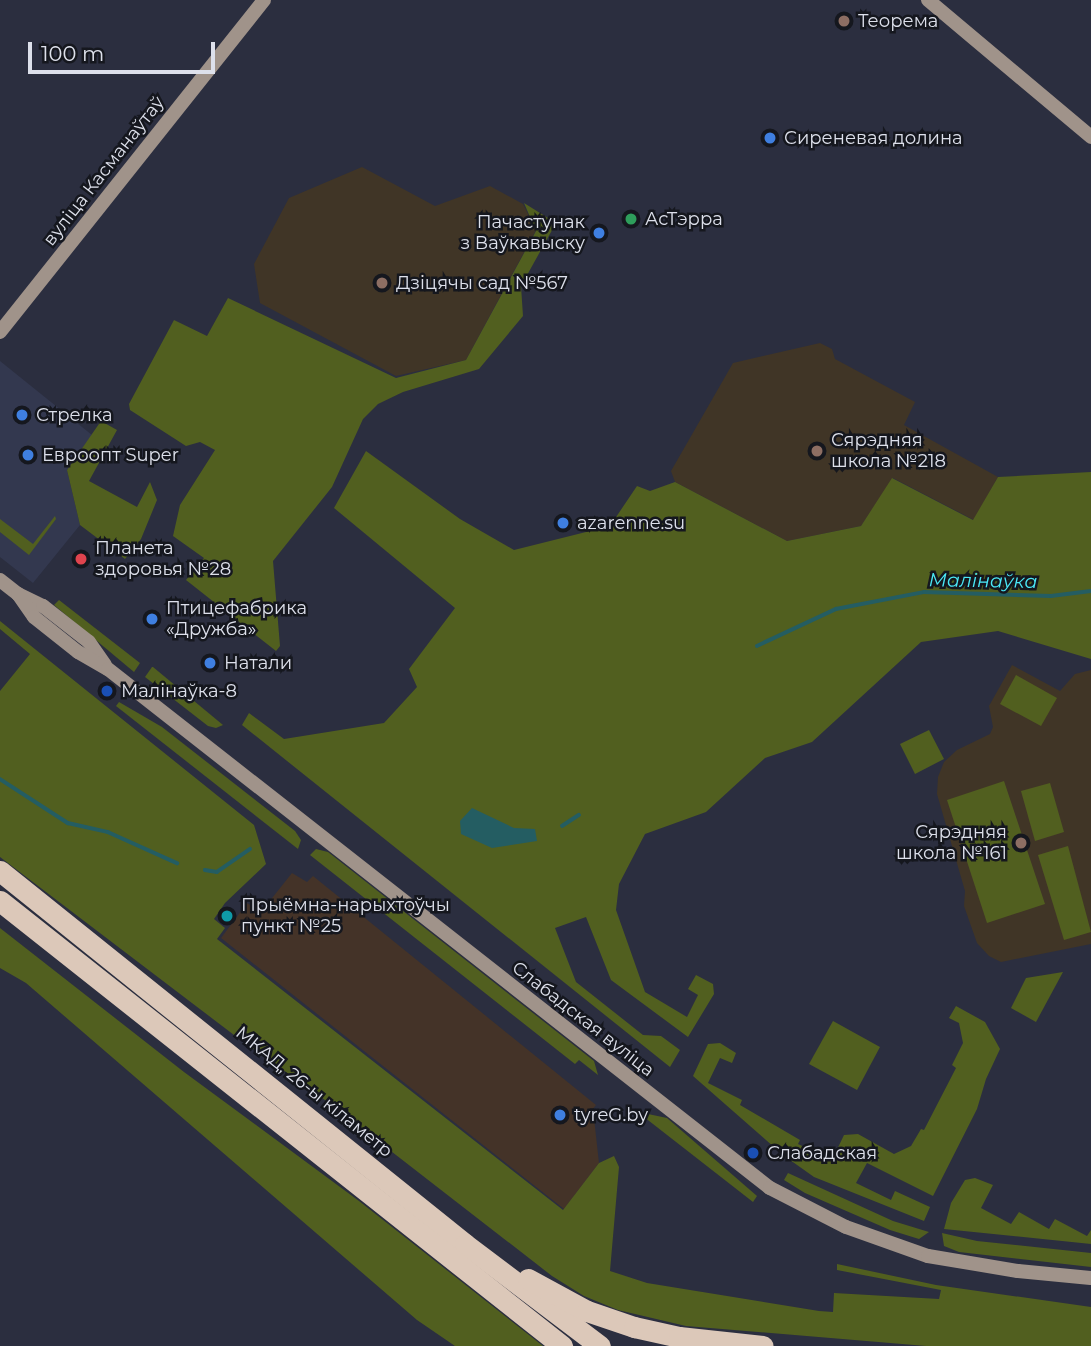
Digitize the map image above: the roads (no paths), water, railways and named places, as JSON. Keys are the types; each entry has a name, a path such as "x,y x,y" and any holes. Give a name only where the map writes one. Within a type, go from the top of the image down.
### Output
{"highway":[{"name":"МКАД, 26-ы кіламетр","path":"0,871 465,1244 600,1346"},
{"path":"0,901 562,1346"},
{"path":"0,916 34,929"},
{"path":"465,1244 587,1311 634,1327 679,1337 763,1346"}],"main road":[{"name":"вуліца Касманаўтаў","path":"0,332 264,0"},
{"path":"928,0 1091,137"},
{"name":"Слабадская вуліца","path":"0,580 18,594 43,606 89,642 108,669 769,1188 846,1227 928,1256 1007,1270 1091,1278"}],"waterway":[{"name":"Малінаўка","path":"757,646 836,609 924,592 1051,596 1091,591"},
{"name":"Малінаўка","path":"0,779 68,823 108,832 177,863"},
{"name":"Малінаўка","path":"562,826 579,815"},
{"name":"Малінаўка","path":"205,870 217,872 250,849"}],"place":[{"name":"Теорема","path":"844,21"},
{"name":"Сиреневая долина","path":"770,138"},
{"name":"АсТэрра","path":"631,219"},
{"name":"Пачастунак з Ваўкавыску","path":"599,233"},
{"name":"Дзіцячы сад №567","path":"382,283"},
{"name":"Стрелка","path":"22,415"},
{"name":"Сярэдняя школа №218","path":"817,451"},
{"name":"Евроопт Super","path":"28,455"},
{"name":"azarenne.su","path":"563,523"},
{"name":"Планета здоровья №28","path":"81,559"},
{"name":"Птицефабрика «Дружба»","path":"152,619"},
{"name":"Натали","path":"210,663"},
{"name":"Малінаўка-8","path":"107,691"},
{"name":"Сярэдняя школа №161","path":"1021,843"},
{"name":"Прыёмна-нарыхтоўчы пункт №25","path":"227,916"},
{"name":"tyreG.by","path":"560,1115"},
{"name":"Слабадская","path":"753,1153"}]}
